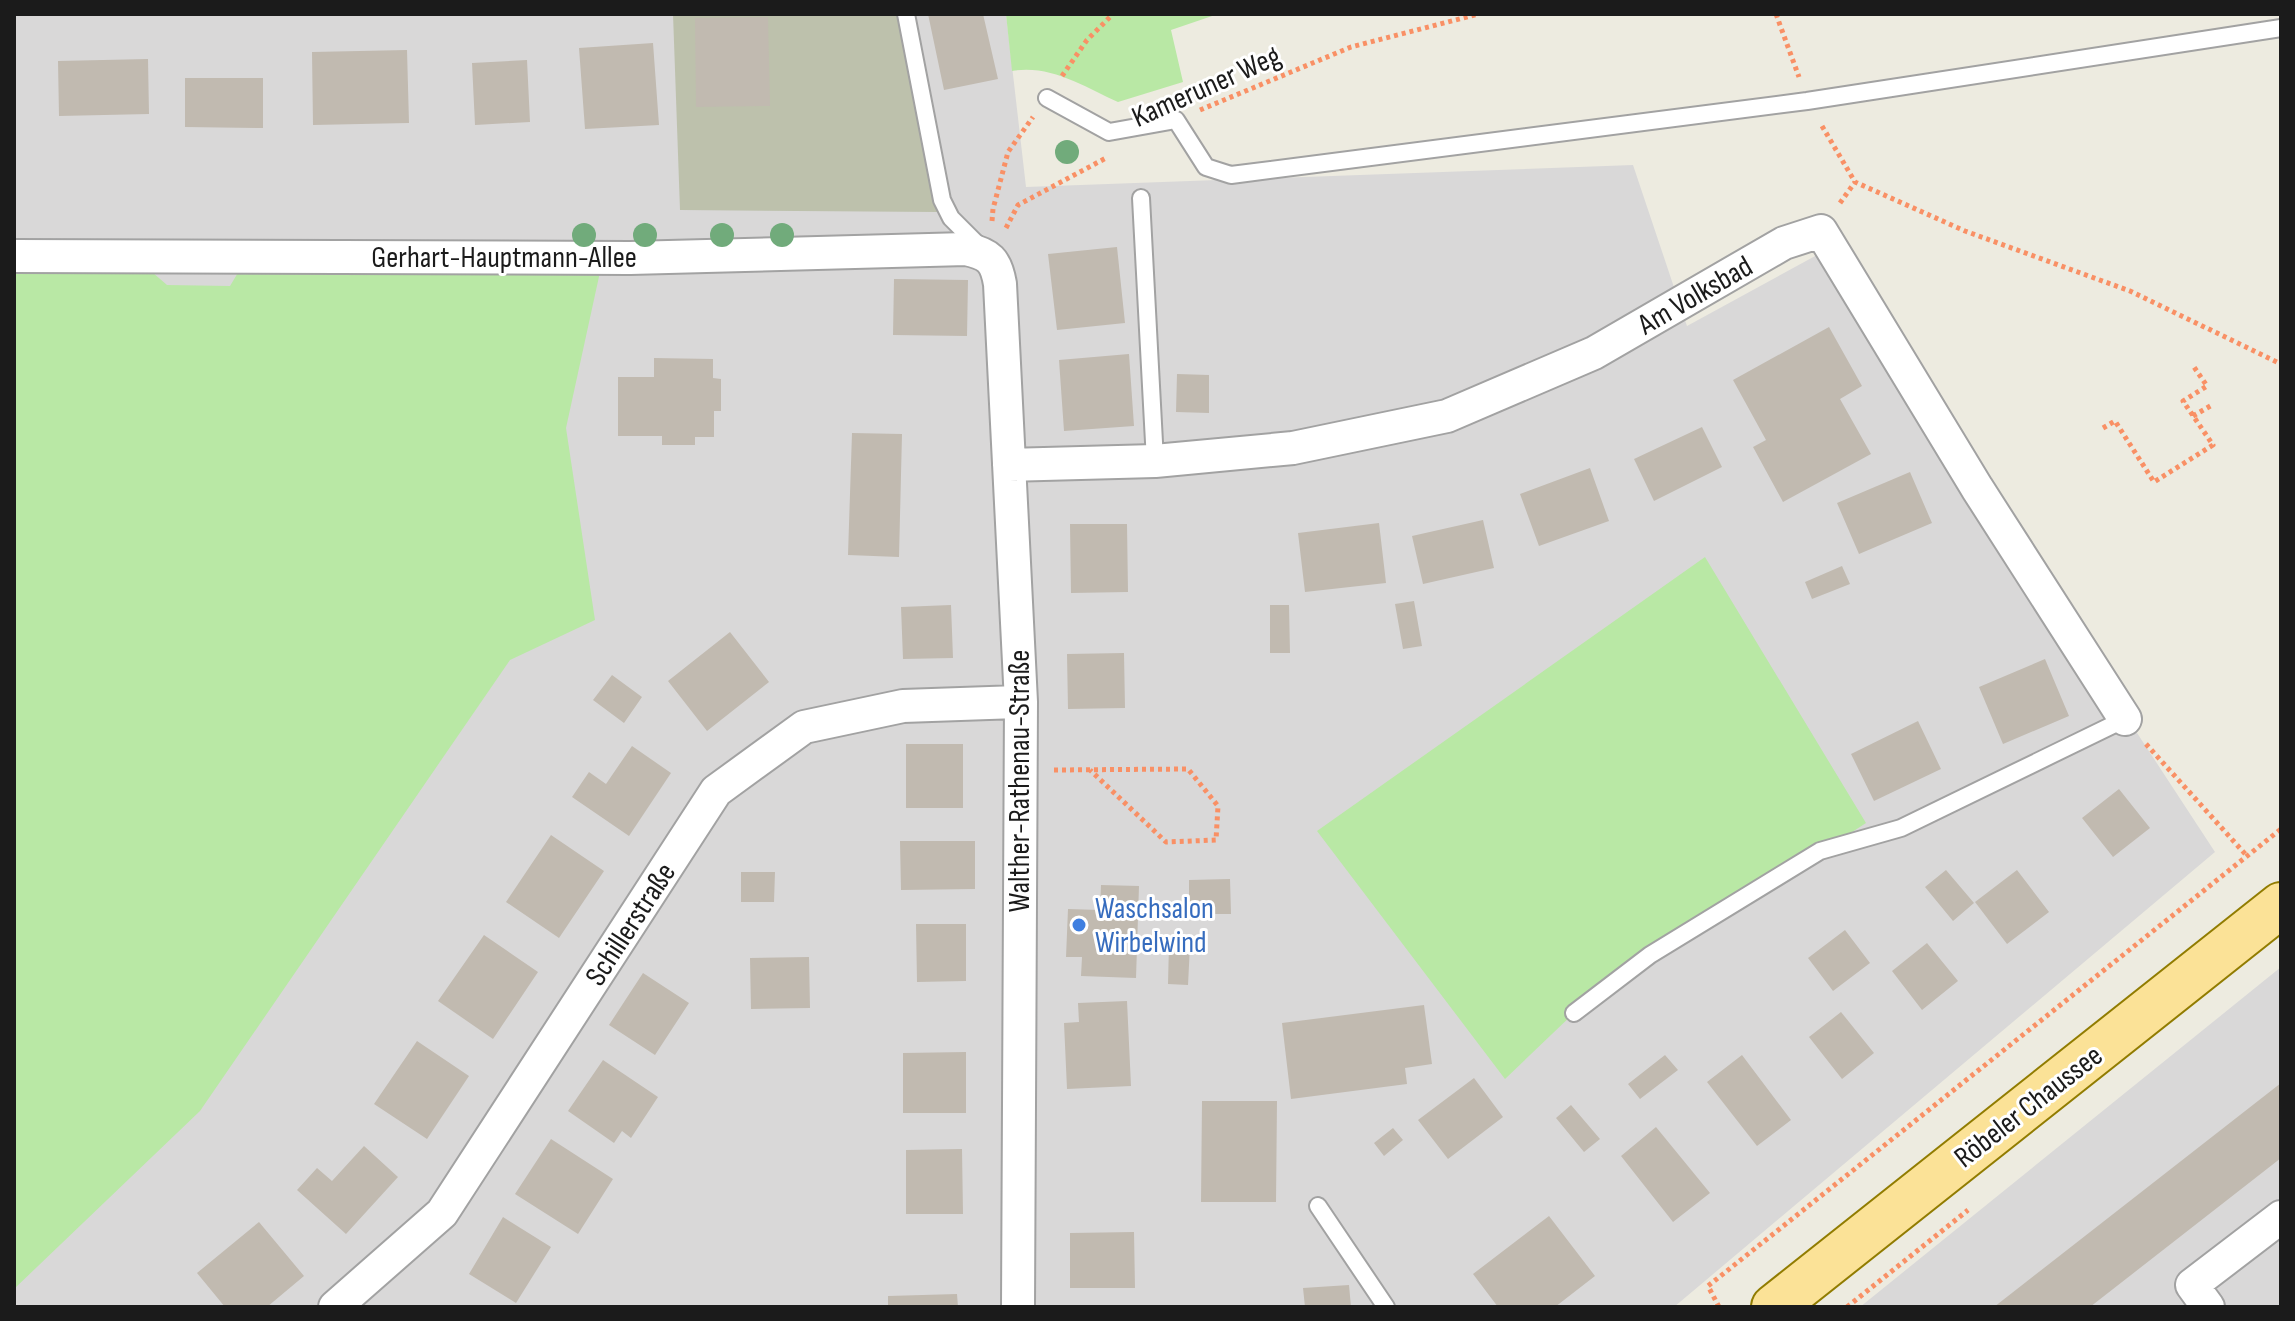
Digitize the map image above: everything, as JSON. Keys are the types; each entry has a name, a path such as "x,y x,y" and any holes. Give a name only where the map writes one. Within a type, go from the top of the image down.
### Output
{"main road":[{"name":"Röbeler Chaussee","path":"1774,1307 2281,905"}],"street":[{"name":"Am Volksbad","path":"1009,465 1155,461 1293,448 1447,416 1594,353 1784,243 1821,231 1977,488 2125,719"},
{"name":"Gerhart-Hauptmann-Allee","path":"14,256 630,258 966,249 991,258"},
{"name":"Walther-Rathenau-Straße","path":"991,258 997,267 1000,284 1021,702 1018,1307"},
{"name":"Schillerstraße","path":"335,1307 442,1213 716,791 804,727 903,706 1021,702"},
{"path":"2208,1307 2192,1285 2281,1217"}],"lane":[{"path":"906,14 942,200 951,218 991,258"},
{"path":"1047,98 1109,132 1176,120 1206,167 1231,175 1807,101 2281,28"},
{"path":"1141,198 1155,461"},
{"path":"1574,1013 1650,955 1820,851 1901,828 2125,719"},
{"path":"1318,1206 1386,1307"}],"path":[{"path":"991,258 993,209 1008,152 1087,40 1113,14"},
{"name":"Kameruner Weg","path":"1176,120 1351,47 1479,14"},
{"path":"1776,14 1807,101 1855,182 1965,231 2130,291 2281,364"},
{"name":"Kameruner Weg","path":"991,258 1018,205 1110,155"},
{"path":"2103,428 2115,421 2154,482 2213,445 2183,401 2207,386 2194,367"},
{"path":"2193,416 2212,405"},
{"path":"2125,719 2247,856"},
{"path":"1021,770 1188,769 1218,806 1216,840 1166,842 1090,770"},
{"path":"1719,1307 1708,1286 2281,829"}],"shaded area":[{"path":"14,14 1006,14 1026,187 1633,165 1687,326 1828,249 1991,510 2215,852 1674,1307 14,1307"},
{"path":"673,14 898,14 937,212 680,210"},
{"path":"2281,967 2281,1307 1860,1307"}],"green space":[{"path":"1006,14 1218,14 1171,30 1183,82 1118,102 1054,74 1012,71"},
{"path":"14,271 152,272 167,285 230,286 239,271 600,272 566,428 595,620 510,660 200,1111 14,1289"},
{"path":"1705,557 1866,823 1574,1013 1505,1079 1317,831"}],"building":[{"path":"928,14 983,14 998,79 944,90"},
{"path":"768,17 770,106 696,107 695,18"},
{"path":"653,43 659,125 585,129 579,48"},
{"path":"407,50 409,123 313,125 312,52"},
{"path":"148,59 149,114 59,116 58,61"},
{"path":"527,60 530,122 475,125 472,63"},
{"path":"185,78 263,78 263,128 185,127"},
{"path":"1117,247 1125,323 1057,330 1048,254"},
{"path":"894,279 968,280 967,336 893,335"},
{"path":"1829,327 1862,386 1840,399 1871,454 1783,502 1753,447 1766,440 1733,380"},
{"path":"1129,354 1134,426 1064,431 1059,360"},
{"path":"654,358 713,359 713,378 721,379 721,411 714,411 714,437 695,437 695,445 662,445 662,436 618,436 618,377 654,377"},
{"path":"1177,374 1209,375 1209,413 1176,412"},
{"path":"1702,427 1722,467 1654,501 1634,459"},
{"path":"852,433 902,434 899,557 848,555"},
{"path":"1590,468 1609,521 1539,546 1520,494"},
{"path":"1910,472 1932,523 1859,554 1837,503"},
{"path":"1483,520 1494,568 1423,584 1412,536"},
{"path":"1379,523 1386,583 1305,592 1298,533"},
{"path":"1070,524 1127,524 1128,592 1071,593"},
{"path":"1842,566 1850,584 1812,599 1805,582"},
{"path":"1414,601 1422,646 1403,649 1395,604"},
{"path":"951,605 953,658 903,659 901,607"},
{"path":"1270,605 1289,605 1290,653 1270,653"},
{"path":"730,632 769,682 707,731 668,681"},
{"path":"1124,653 1125,708 1068,709 1067,654"},
{"path":"2045,659 2069,716 2003,744 1979,687"},
{"path":"612,675 642,697 624,723 593,700"},
{"path":"1918,721 1941,769 1874,801 1851,754"},
{"path":"906,744 963,744 963,808 906,808"},
{"path":"632,746 671,773 629,836 572,797 589,772 606,784"},
{"path":"2119,789 2150,828 2113,857 2082,818"},
{"path":"551,835 604,871 559,938 506,902"},
{"path":"900,841 975,841 975,889 901,890"},
{"path":"1946,870 1974,903 1953,921 1925,887"},
{"path":"2017,870 2049,912 2007,944 1975,902"},
{"path":"741,872 775,872 774,902 741,902"},
{"path":"1230,879 1231,914 1189,914 1189,880"},
{"path":"1101,885 1139,886 1136,978 1081,976 1082,957 1066,957 1068,909 1100,910"},
{"path":"916,924 966,924 966,981 917,982"},
{"path":"1845,930 1870,963 1833,991 1808,958"},
{"path":"484,935 538,972 493,1039 438,1001"},
{"path":"1927,943 1958,981 1922,1010 1892,971"},
{"path":"1169,944 1190,945 1188,985 1168,984"},
{"path":"809,957 810,1008 751,1009 750,958"},
{"path":"643,973 689,1003 655,1055 609,1025"},
{"path":"1127,1001 1131,1086 1067,1089 1064,1023 1079,1022 1078,1003"},
{"path":"1424,1005 1432,1064 1405,1068 1407,1084 1291,1099 1282,1023"},
{"path":"1841,1012 1874,1053 1842,1079 1809,1037"},
{"path":"417,1041 469,1076 427,1139 374,1104"},
{"path":"966,1052 966,1113 903,1113 903,1053"},
{"path":"1665,1055 1678,1070 1640,1099 1628,1084"},
{"path":"1742,1055 1791,1120 1757,1146 1707,1082"},
{"path":"603,1060 658,1097 631,1138 622,1131 614,1143 568,1111"},
{"path":"1474,1078 1503,1117 1448,1159 1418,1120"},
{"path":"2281,1083 2281,1158 2090,1307 1994,1307"},
{"path":"1202,1101 1277,1101 1276,1202 1201,1202"},
{"path":"1571,1105 1600,1139 1584,1152 1556,1118"},
{"path":"1656,1127 1710,1193 1673,1222 1621,1156"},
{"path":"1393,1128 1403,1140 1384,1156 1374,1143"},
{"path":"551,1139 613,1179 578,1234 515,1194"},
{"path":"364,1146 398,1177 346,1234 297,1190 317,1168 332,1181"},
{"path":"962,1149 963,1214 906,1214 906,1150"},
{"path":"1549,1216 1595,1276 1555,1307 1498,1307 1473,1274"},
{"path":"503,1217 551,1247 516,1303 469,1274"},
{"path":"259,1222 304,1276 267,1307 225,1307 197,1273"},
{"path":"1134,1232 1135,1288 1070,1288 1070,1233"},
{"path":"1349,1285 1351,1307 1305,1307 1303,1288"},
{"path":"957,1294 958,1307 888,1307 888,1296"}],"place":[{"name":"Waschsalon Wirbelwind","path":"1079,925"}]}
